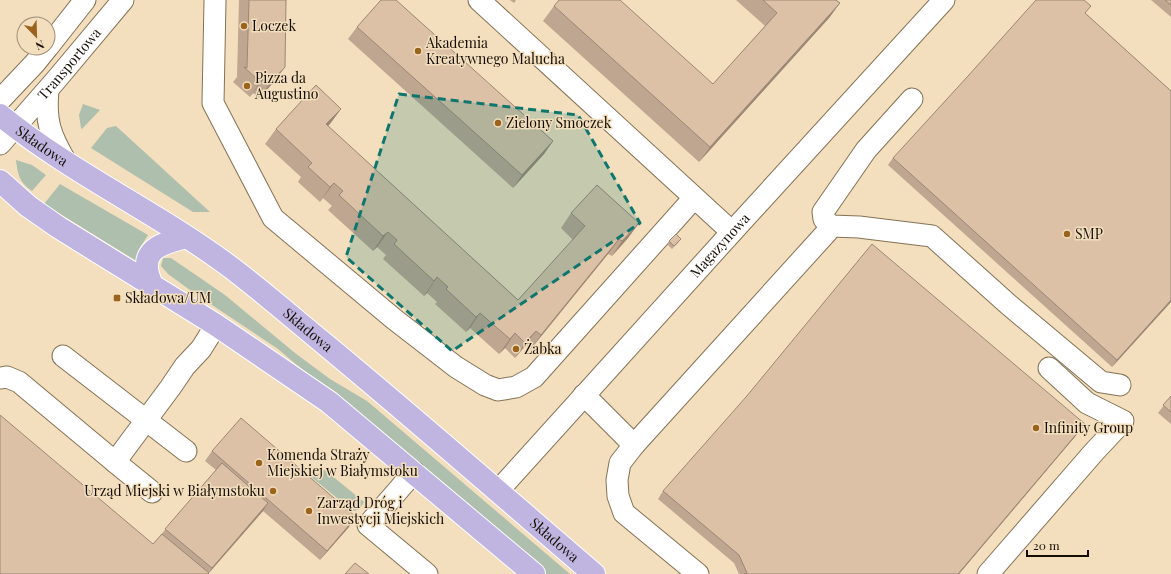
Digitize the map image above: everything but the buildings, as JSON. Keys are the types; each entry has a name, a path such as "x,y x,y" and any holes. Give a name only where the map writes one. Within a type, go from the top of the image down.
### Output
{"main road":[{"name":"Składowa","path":"7,121 66,162 186,237 232,269 370,381 594,574"},
{"path":"0,181 28,206 58,227 216,325 329,402 534,574"},
{"path":"151,284 147,268 151,253 162,244 186,237"}],"street":[{"name":"Transportowa","path":"56,36 85,0"},
{"name":"Transportowa","path":"0,144 7,121 48,90 123,0"},
{"path":"215,0 213,103 273,218 394,319 456,367 485,385 498,390 516,387 534,377 694,198"},
{"name":"Magazynowa","path":"498,491 944,0"},
{"path":"482,1 732,232"},
{"name":"Transportowa","path":"0,100 27,72 40,56"},
{"path":"0,83 10,81 27,72"},
{"path":"48,90 46,107 48,125 54,142 66,162"},
{"path":"912,99 866,150 823,212 824,219 830,226 859,227 932,236 1009,305 1101,382 1120,386"},
{"path":"698,574 624,513 618,496 617,480 620,463 634,445 827,232 830,226"},
{"path":"115,462 185,366 201,349 216,325"},
{"path":"64,356 186,451"},
{"path":"988,574 1094,452 1123,421 1087,403 1049,368"},
{"path":"0,378 7,377 19,382 152,492"},
{"path":"584,395 634,445"},
{"path":"414,472 368,525 427,574"}],"highlighted area":[{"path":"399,94 578,115 640,223 452,351 346,257"}],"green space":[{"path":"83,104 100,110 82,129 79,115"},
{"path":"116,126 210,212 193,212 91,148 107,128"},
{"path":"16,160 32,165 46,175 32,191 20,178"},
{"path":"60,184 148,235 141,246 138,262 44,204"},
{"path":"163,258 171,258 225,295 295,353 330,379 367,401 570,574 543,574 278,349 168,274 161,266"},
{"path":"325,470 364,502 360,508 353,511 310,476"}],"place":[{"name":"Loczek","path":"244,26"},
{"name":"Akademia Kreatywnego Malucha","path":"418,51"},
{"name":"Pizza da Augustino","path":"247,86"},
{"name":"Zielony Smoczek","path":"498,123"},
{"name":"SMP","path":"1067,234"},
{"name":"Składowa/UM","path":"117,298"},
{"name":"Żabka","path":"516,349"},
{"name":"Infinity Group","path":"1036,428"},
{"name":"Komenda Straży Miejskiej w Białymstoku","path":"259,463"},
{"name":"Urząd Miejski w Białymstoku","path":"273,491"},
{"name":"Zarząd Dróg i Inwestycji Miejskich","path":"309,511"}]}
